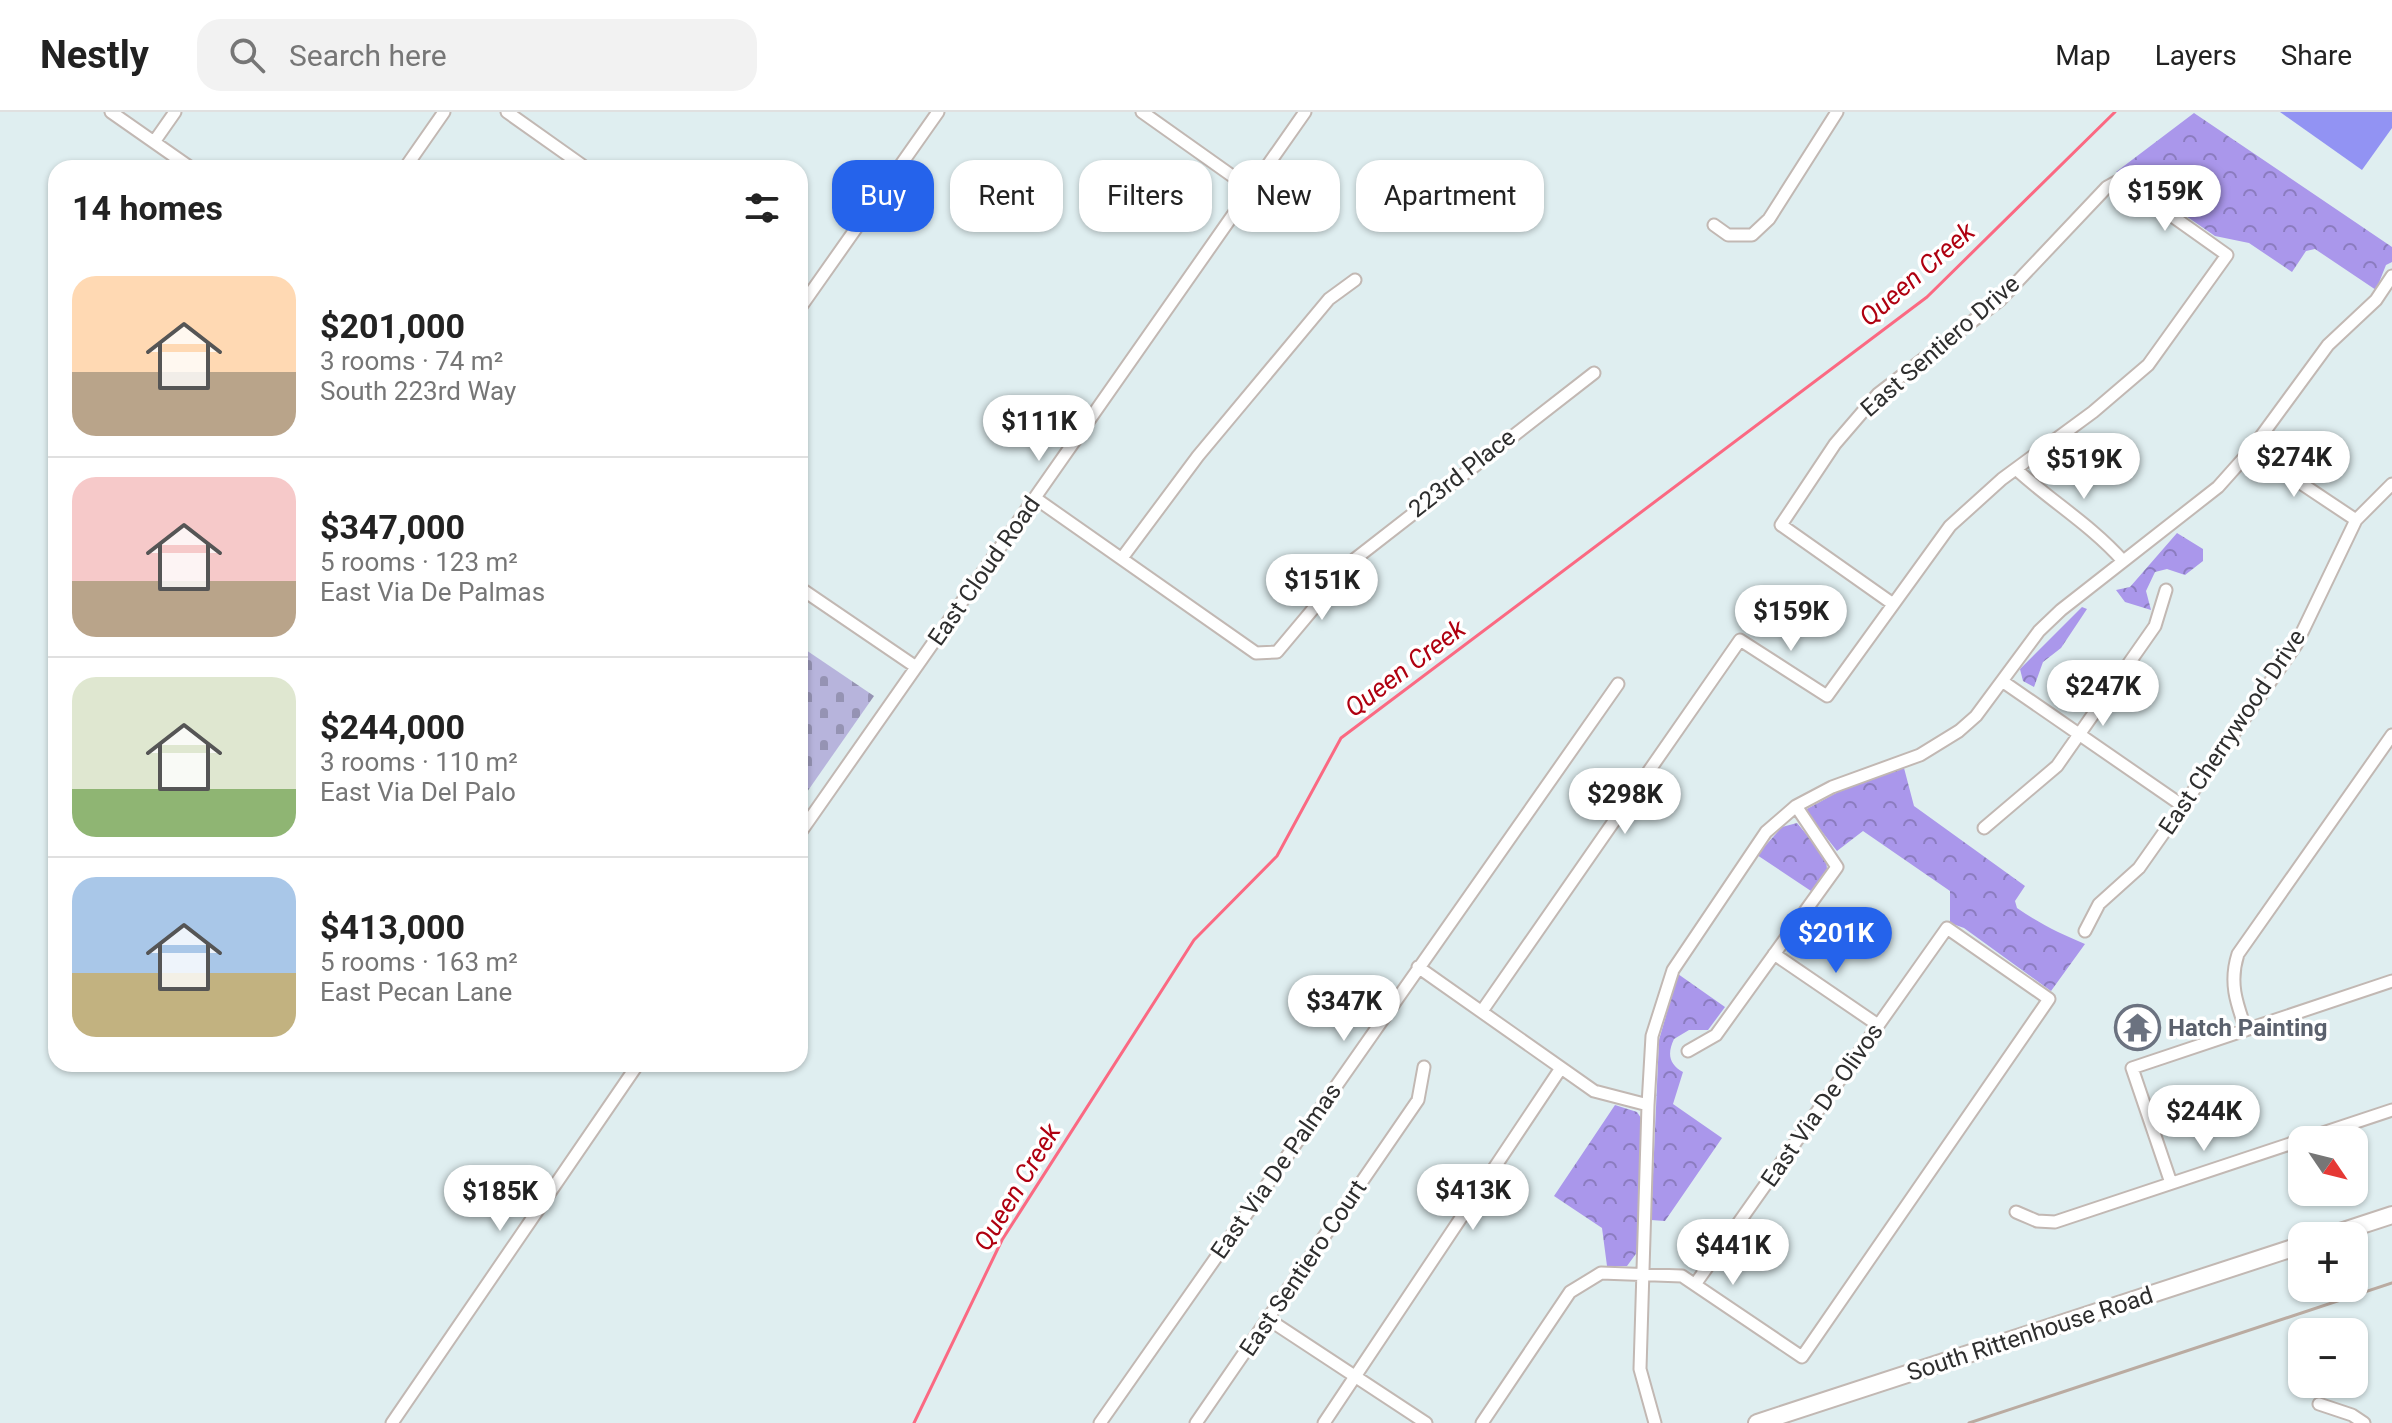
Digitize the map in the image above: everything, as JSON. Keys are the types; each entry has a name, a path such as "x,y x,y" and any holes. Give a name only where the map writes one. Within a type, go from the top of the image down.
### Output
{"main road":[{"path":"2368,1223 2392,1215"},
{"name":"South Rittenhouse Road","path":"1757,1423 2288,1250"}],"street":[{"path":"111,112 180,160"},
{"path":"154,142 175,112"},
{"path":"411,160 444,112"},
{"path":"507,112 575,160"},
{"path":"808,297 938,112"},
{"path":"1142,112 1228,173"},
{"name":"East Cloud Road","path":"1272,160 1305,112"},
{"path":"1714,225 1728,235 1752,235 1769,219 1837,112"},
{"name":"East Sentiero Drive","path":"1893,604 1781,525 1835,444 1878,394 2000,300 2107,187 2116,182 2127,184 2227,255 2148,365 2120,391 2017,470"},
{"name":"East Cloud Road","path":"808,822 1228,224"},
{"path":"1655,1423 1640,1369 1648,1105 1652,1036 1673,970 1766,832 1796,806 1941,744 1976,716 2039,631 2218,487 2251,450 2328,345 2376,300 2392,276"},
{"path":"1122,558 1198,456 1329,299 1355,280"},
{"name":"223rd Place","path":"1035,498 1256,653 1277,652 1355,559 1594,373"},
{"path":"2251,450 2356,520"},
{"path":"1482,1011 1740,640 1827,696 1950,526 2017,470 2047,498 2098,534 2123,561"},
{"name":"East Cherrywood Drive","path":"2085,931 2099,904 2139,868 2296,645 2356,520 2392,484"},
{"path":"1984,828 2057,766 2155,626 2166,590"},
{"path":"808,593 916,667"},
{"path":"2002,681 2183,806"},
{"name":"East Via De Palmas","path":"1100,1423 1618,684"},
{"path":"2246,1030 2234,996 2232,974 2238,954 2391,737"},
{"path":"1688,1051 1716,1035 1837,867 1796,806"},
{"name":"East Via De Olivos","path":"1947,928 2049,999 1802,1357 1696,1283 1878,1025 1947,928"},
{"path":"1774,954 1878,1025"},
{"path":"1418,967 1602,1094 1648,1105"},
{"path":"2171,1183 2132,1068 2392,981"},
{"name":"East Sentiero Court","path":"1196,1423 1418,1100 1424,1067"},
{"path":"1324,1423 1561,1068"},
{"path":"392,1423 633,1072"},
{"path":"2016,1212 2037,1221 2055,1222 2392,1110"},
{"path":"1482,1423 1570,1292 1601,1273 1682,1276 1696,1283"},
{"path":"1268,1319 1426,1423"},
{"path":"2319,1404 2352,1415 2364,1423"}],"green space":[{"path":"2194,113 2392,247 2392,262 2386,265 2376,290 2315,249 2306,251 2292,272 2249,243 2215,236 2131,178 2116,172"},
{"path":"2177,533 2203,549 2203,561 2185,575 2167,569 2155,572 2146,591 2151,610 2125,602 2116,590 2130,587"},
{"path":"2082,607 2087,609 2061,648 2043,662 2034,687 2023,681 2020,669"},
{"path":"808,651 874,696 808,791"},
{"path":"1904,768 1914,806 2025,886 2015,901 2017,908 2085,944 2051,991 1964,928 1950,923 1950,891 1863,831 1837,851 1805,810 1849,786"},
{"path":"1797,823 1826,858 1827,869 1811,891 1757,855 1782,827"},
{"path":"1678,974 1725,1007 1708,1030 1689,1030 1674,1039 1671,1058 1683,1072 1673,1104 1722,1138 1665,1221 1651,1220 1659,1040"},
{"path":"1615,1105 1637,1112 1643,1121 1638,1251 1627,1266 1607,1266 1602,1228 1554,1196"}],"shaded area":[{"path":"2280,112 2392,112 2392,128 2362,170"}],"waterway":[{"name":"Queen Creek","path":"914,1423 1002,1240 1194,940 1277,856 1341,738 1927,297 2115,112"}],"railway":[{"path":"1969,1423 2392,1283"}],"place":[{"name":"Hatch Painting","path":"2137,1028"}]}
